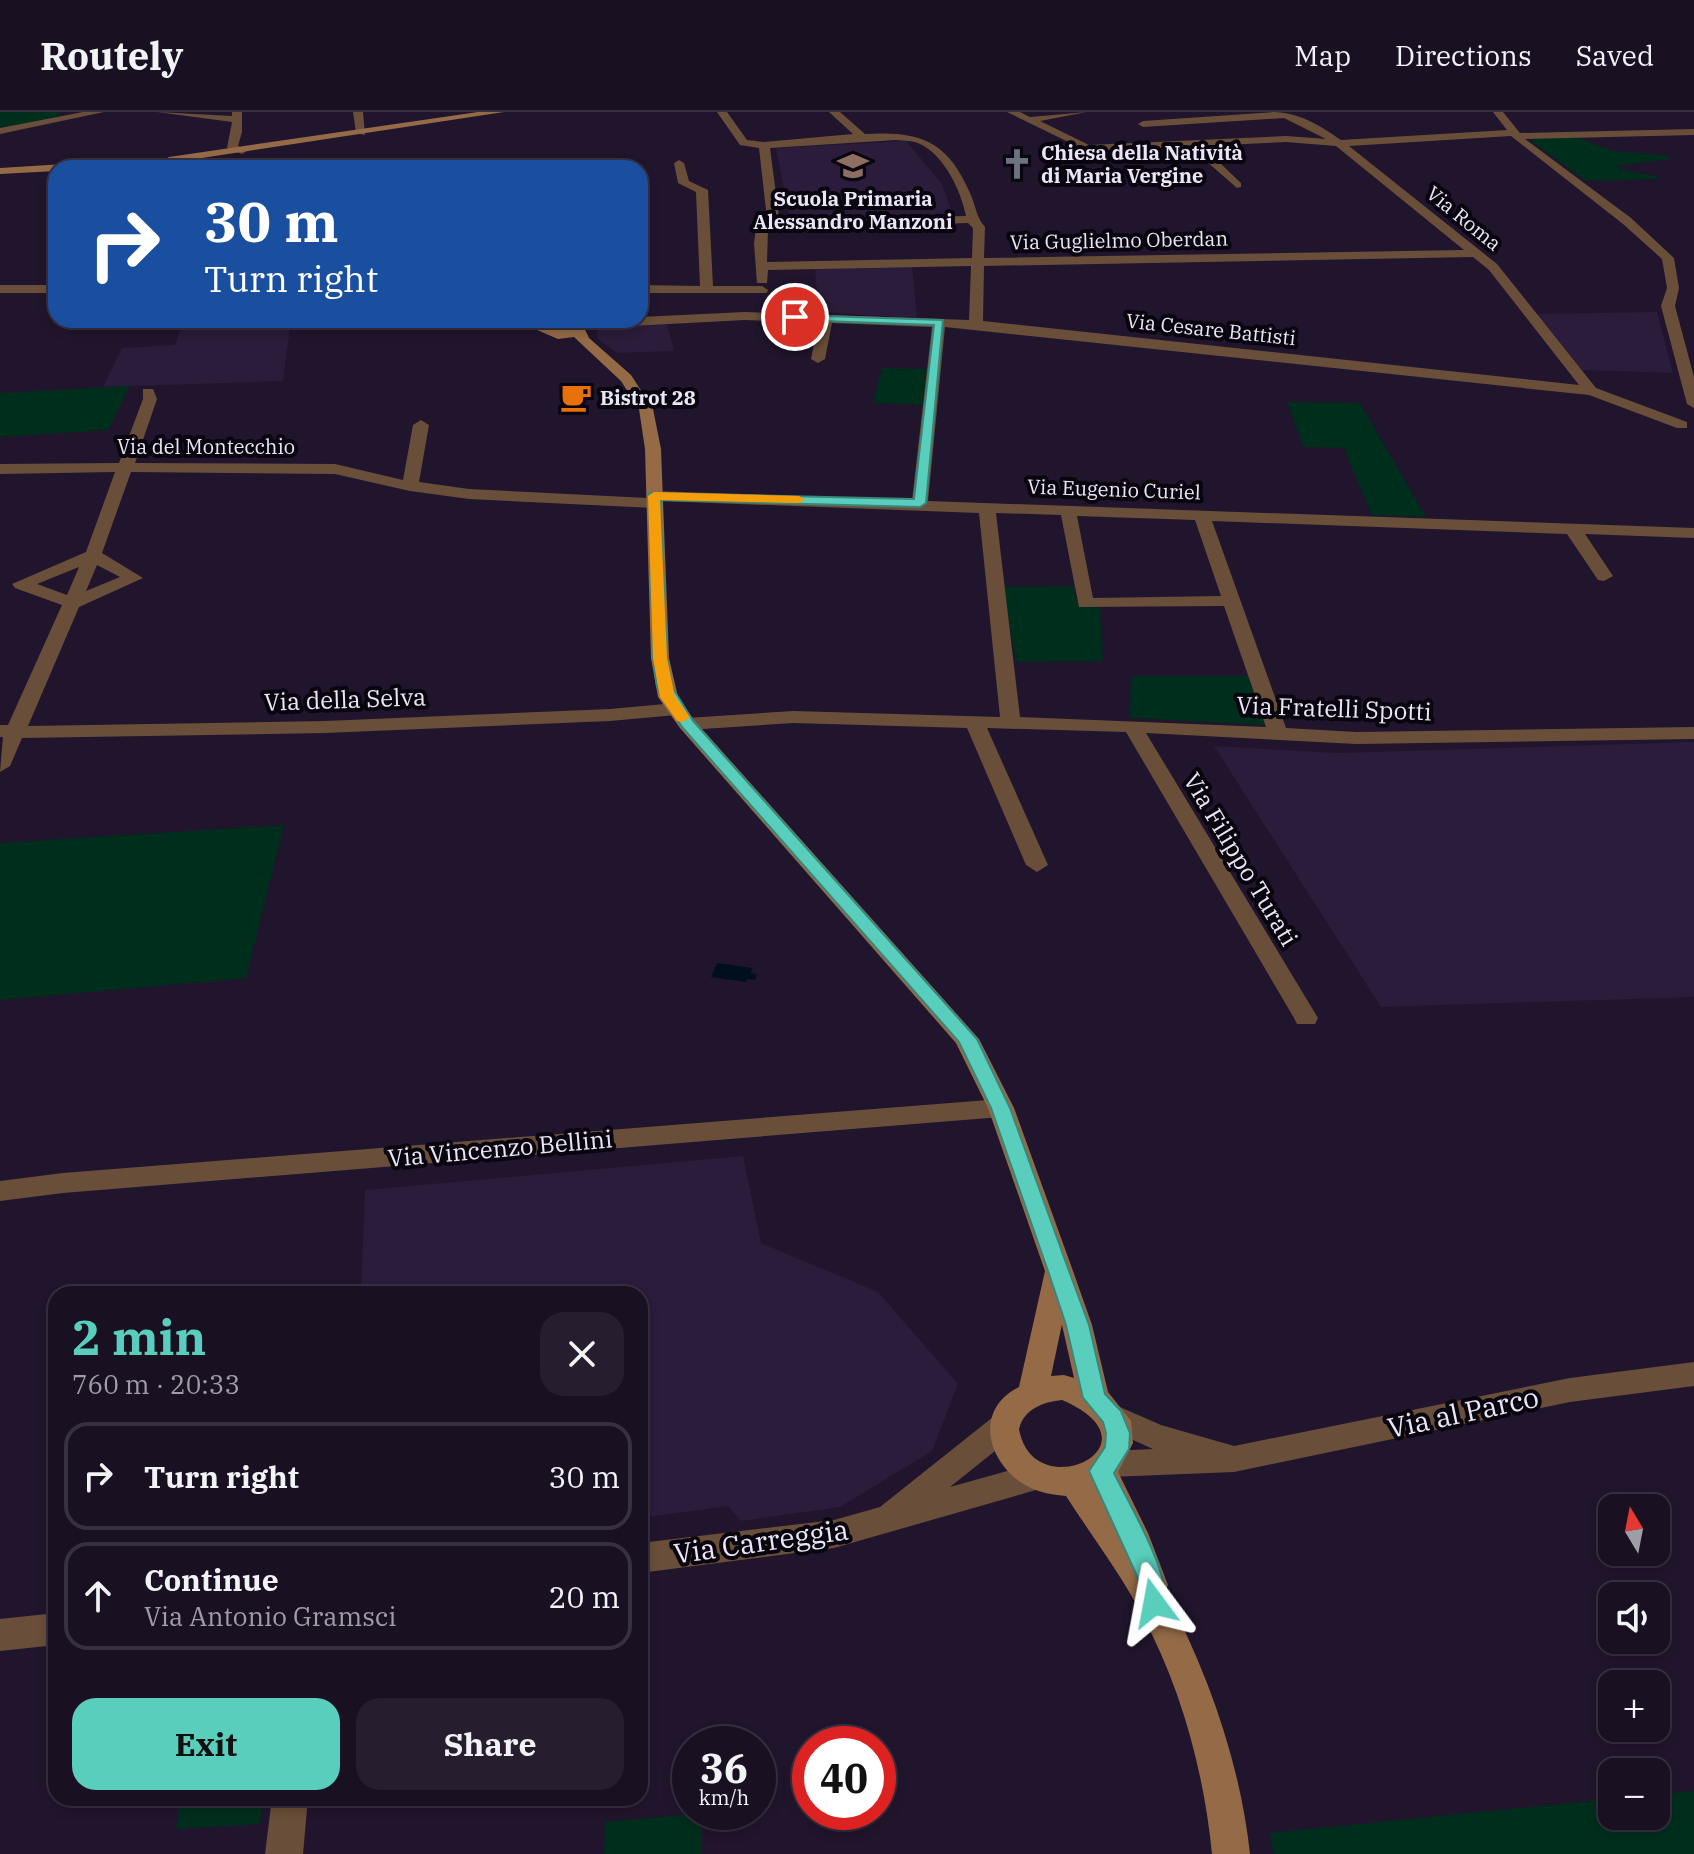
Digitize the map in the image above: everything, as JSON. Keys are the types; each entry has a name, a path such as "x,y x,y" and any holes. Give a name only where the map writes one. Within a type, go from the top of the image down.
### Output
{"street":[{"path":"0,131 99,112"},
{"path":"162,112 236,115 237,132 232,148 236,151"},
{"path":"358,112 361,133"},
{"path":"190,160 361,133 433,117 499,112"},
{"path":"722,112 744,143 764,145 906,137 925,142 958,178 969,203 971,219 979,227 976,324"},
{"path":"834,112 863,138"},
{"path":"1012,112 1087,148 1286,139 1339,143 1515,134 1694,132"},
{"path":"1027,120 1082,112"},
{"path":"1498,112 1515,134 1658,246 1670,263 1673,288 1668,306 1694,404"},
{"path":"1143,124 1282,113"},
{"name":"Via Roma","path":"1282,113 1339,143 1478,253 1493,267 1591,391"},
{"path":"1684,119 1694,125"},
{"path":"1194,144 1237,185"},
{"path":"764,145 773,220"},
{"path":"679,163 684,183 702,190 707,289"},
{"path":"0,171 48,168"},
{"path":"764,316 760,243 762,228 773,220 810,224 971,219"},
{"name":"Via Guglielmo Oberdan","path":"762,266 1478,253"},
{"path":"1673,288 1690,284"},
{"path":"0,289 48,289"},
{"path":"648,289 762,290"},
{"name":"Via Cesare Battisti","path":"648,321 764,316 976,324 1591,391"},
{"path":"818,359 826,318"},
{"path":"920,503 939,322"},
{"path":"563,329 592,358 608,363 634,388 646,409 653,449 660,658 664,687 682,716 967,1039 1001,1108 1104,1408 1118,1433 1117,1449 1095,1472 1056,1481 1039,1476 1012,1455 1004,1426 1009,1412 1019,1400 1033,1391 1064,1387 1104,1408"},
{"path":"1591,391 1689,428"},
{"path":"0,766 8,731 73,603 93,555 150,399 148,392"},
{"path":"410,486 421,425"},
{"name":"Via del Montecchio","path":"0,469 335,469 410,486 469,494 654,499"},
{"name":"Via Eugenio Curiel","path":"654,499 920,503 1694,533"},
{"path":"987,507 1011,723"},
{"path":"1068,510 1085,603 1233,601"},
{"path":"1201,514 1278,734"},
{"path":"1572,528 1604,576"},
{"path":"93,555 134,578 73,603 21,584 93,555"},
{"name":"Via della Selva","path":"8,731 325,727 610,715 682,716"},
{"name":"Via Fratelli Spotti","path":"682,716 1132,726 1356,738 1694,733"},
{"path":"974,722 1037,865"},
{"name":"Via Filippo Turati","path":"1132,726 1306,1018"},
{"name":"Via Vincenzo Bellini","path":"0,1191 78,1182 1001,1108"},
{"path":"1033,1391 1059,1271"},
{"name":"Via al Parco","path":"1095,1472 1234,1459 1570,1390 1694,1374"},
{"name":"Via al Parco","path":"1104,1408 1154,1436 1234,1459"},
{"name":"Via Carreggia","path":"882,1523 1004,1426"},
{"path":"1095,1472 1185,1670 1205,1725 1227,1815 1231,1854"},
{"name":"Via Carreggia","path":"648,1557 834,1534 882,1523 1039,1476"},
{"path":"0,1635 48,1630"},
{"path":"284,1854 289,1806"}],"shaded area":[{"name":"Scuola Primaria Alessandro Manzoni","path":"906,141 942,184 953,216 790,219 776,148"},
{"path":"912,266 917,318 818,312 815,267"},
{"path":"1657,312 1673,373 1582,370 1536,314"},
{"path":"667,324 674,351 617,353 598,339 597,330 648,328 648,325"},
{"path":"181,328 290,328 283,381 103,387 122,348 175,345"},
{"path":"1694,742 1694,997 1381,1007 1214,746 1338,753"},
{"path":"743,1156 761,1243 878,1292 958,1384 932,1451 840,1507 741,1521 728,1506 648,1517 648,1286 361,1286 365,1190"}],"green space":[{"path":"0,112 60,112 57,117 0,128"},
{"path":"1574,136 1613,151 1665,155 1672,159 1616,166 1662,177 1586,181 1531,141 1534,137"},
{"path":"882,368 927,369 926,405 873,403"},
{"path":"130,386 108,430 0,437 0,393"},
{"path":"1287,402 1360,403 1426,517 1372,515 1344,448 1304,447"},
{"path":"1073,586 1079,607 1100,607 1103,661 1016,662 1003,587"},
{"path":"1131,676 1248,676 1266,725 1130,718"},
{"path":"284,825 246,978 0,1000 0,843"},
{"path":"1694,1791 1694,1854 1273,1854 1270,1833 1598,1800 1598,1830 1670,1830 1670,1793"},
{"path":"180,1806 262,1806 260,1824 176,1829"},
{"path":"672,1816 672,1830 702,1830 702,1854 604,1854 605,1822"}],"water":[{"path":"717,963 752,968 751,973 757,974 755,980 747,979 746,982 711,977"}],"slow traffic":[{"path":"683,717 664,687 660,658 654,496 799,500"}],"place":[{"name":"Chiesa della Natività di Maria Vergine","path":"1017,164"},
{"name":"Scuola Primaria Alessandro Manzoni","path":"853,166"},
{"name":"Bistrot 28","path":"576,397"}],"route":[{"path":"795,317 939,322 920,503 654,496 660,658 664,687 687,724 967,1039 1001,1108 1059,1271 1077,1325 1094,1398 1113,1417 1118,1433 1117,1449 1101,1471 1150,1576 1154,1603"}]}
